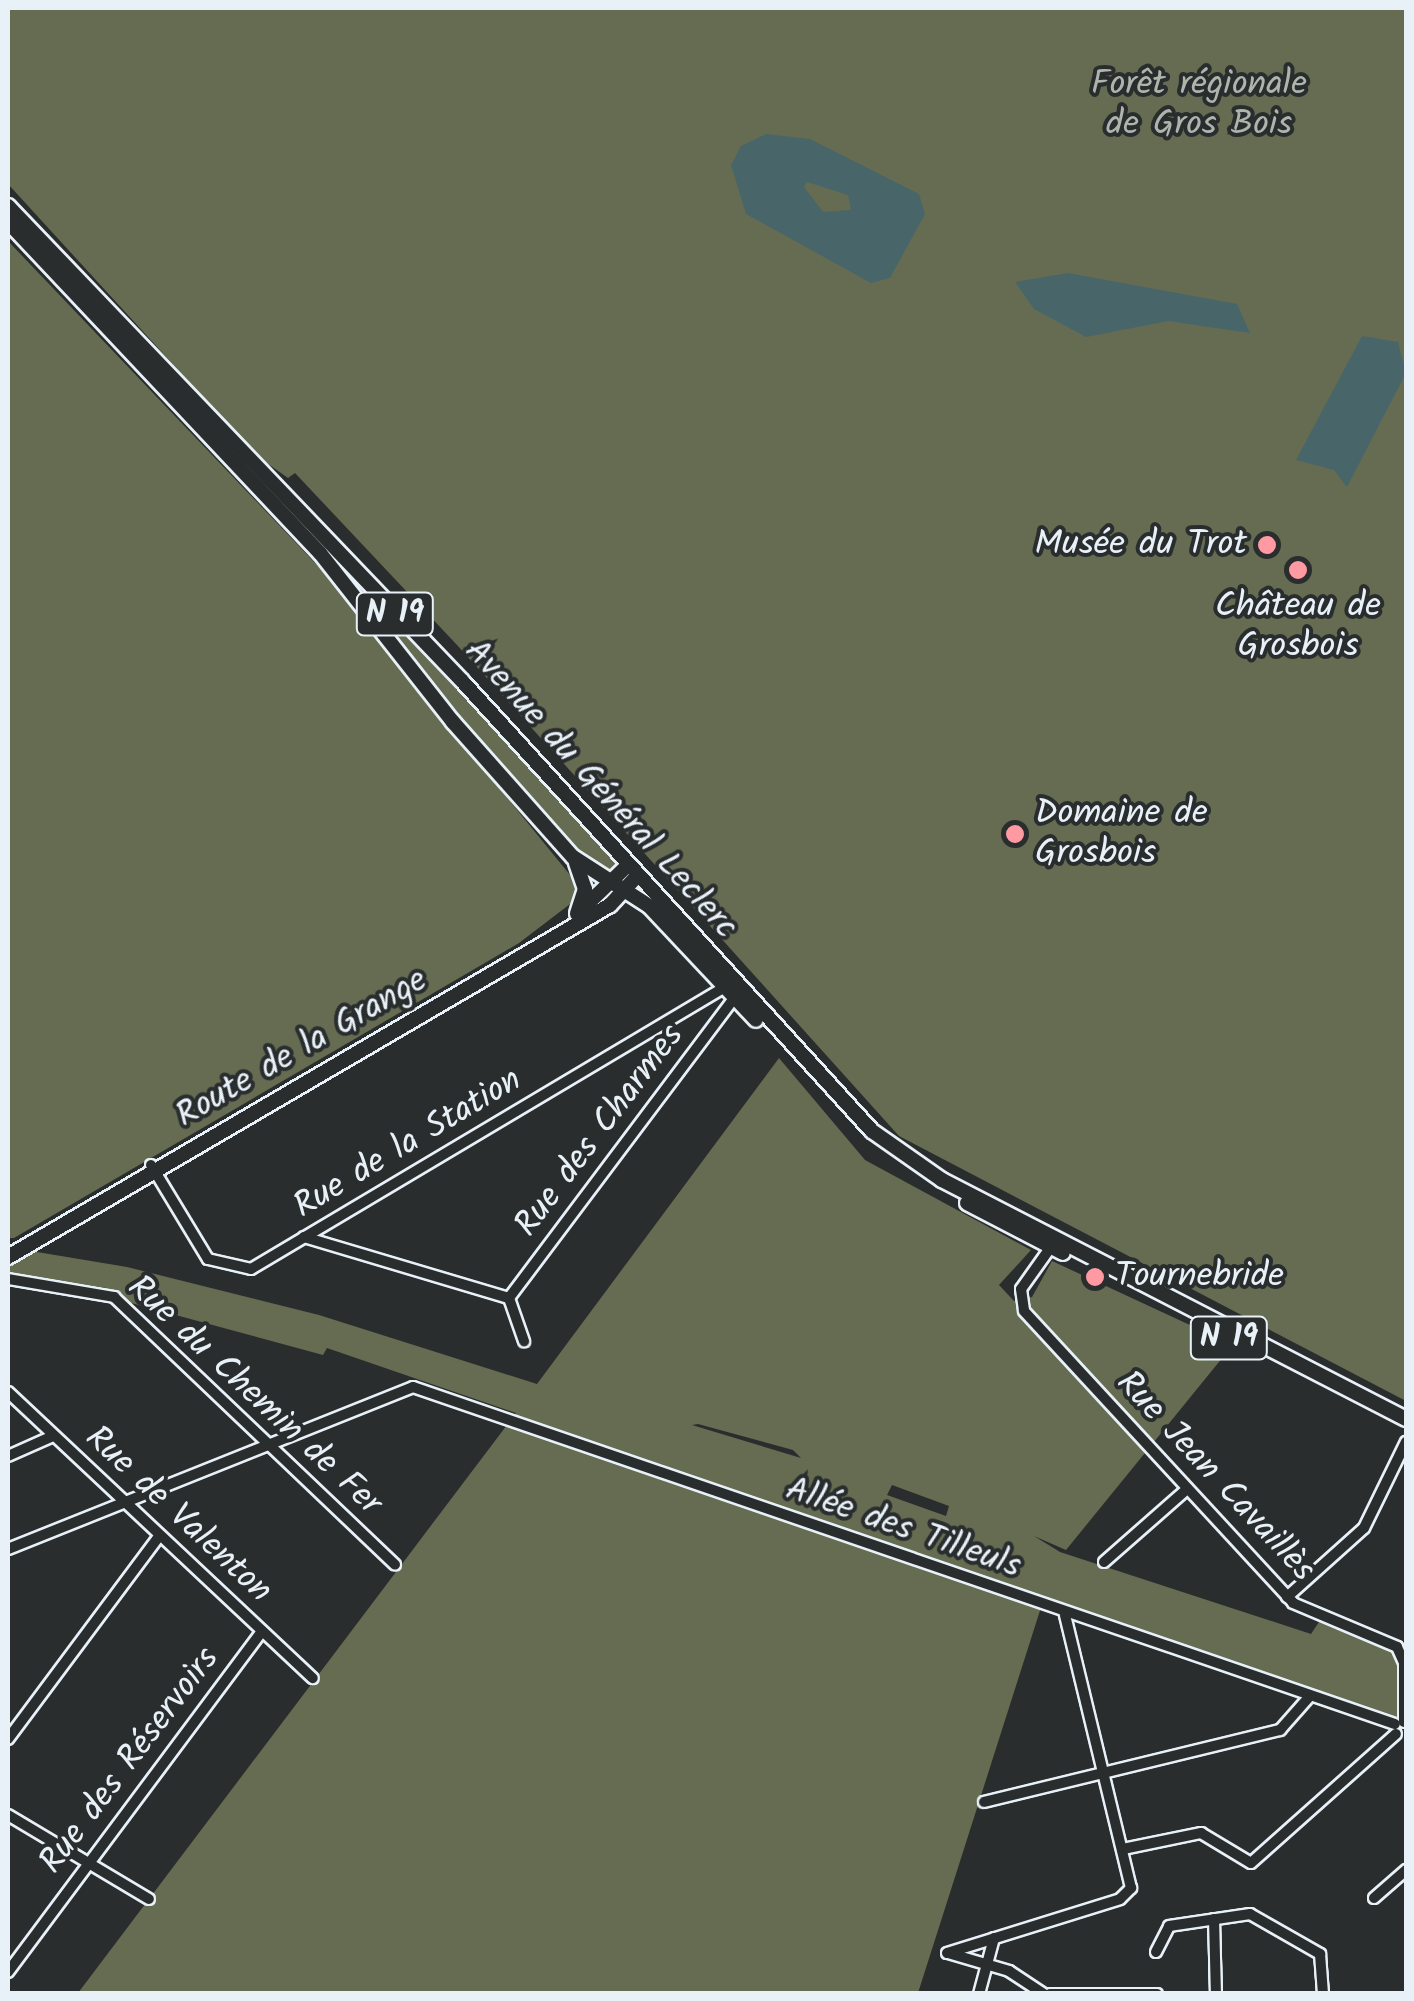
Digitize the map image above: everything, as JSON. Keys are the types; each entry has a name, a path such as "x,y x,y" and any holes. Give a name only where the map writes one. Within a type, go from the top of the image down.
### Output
{"main road":[{"name":"Avenue du Général Leclerc","path":"8,211 320,553 453,722 573,858"},
{"name":"Avenue du Général Leclerc","path":"8,211 94,290 872,1132 942,1180 1053,1243"},
{"path":"573,858 585,889 579,918"},
{"name":"N 19","path":"573,858 642,900 878,1146 1406,1429"},
{"path":"618,887 632,870"},
{"name":"Route de la Grange","path":"8,1254 579,918 610,905 618,887"},
{"name":"Route de la Grange","path":"579,918 618,887"},
{"path":"610,905 642,900"},
{"name":"N 19","path":"1053,1243 1406,1419"}],"street":[{"name":"Rue de la Station","path":"153,1168 208,1259 251,1269 730,992"},
{"name":"Rue des Charmes","path":"508,1298 730,992"},
{"path":"304,1237 508,1298 524,1341"},
{"name":"Rue Jean Cavaillès","path":"1053,1243 1021,1289 1024,1311 1286,1598 1306,1613 1397,1647 1404,1663 1402,1728"},
{"name":"Rue du Chemin de Fer","path":"8,1280 114,1297 395,1565"},
{"name":"Allée des Tilleuls","path":"268,1444 394,1392 416,1388 1402,1728"},
{"name":"Rue de Valenton","path":"8,1392 312,1678"},
{"path":"8,1456 53,1436"},
{"path":"1286,1598 1364,1528 1406,1442"},
{"path":"8,1549 268,1444"},
{"path":"1104,1562 1187,1489"},
{"path":"8,1740 160,1535"},
{"path":"1065,1614 1131,1888 1120,1899 947,1953 989,1964 1047,1994 1158,1994"},
{"name":"Rue des Réservoirs","path":"8,1972 262,1631"},
{"path":"984,1802 1280,1730 1310,1696"},
{"path":"1123,1849 1201,1833 1252,1863 1402,1728"},
{"path":"8,1815 149,1899"},
{"path":"1374,1898 1406,1870"},
{"path":"1156,1952 1169,1926 1250,1914 1317,1951 1323,1994"},
{"path":"1214,1919 1216,1994"},
{"path":"980,1994 994,1938"}],"green space":[{"name":"Domaine de Grosbois","path":"8,8 1406,8 1406,1401 899,1136 457,645 295,473 288,478 257,456 8,184"},
{"path":"8,241 320,568 579,886 578,898 519,943 14,1238 8,1238"},
{"path":"314,537 618,862 612,870 607,874 588,861 445,705"},
{"path":"779,1058 865,1160 1031,1250 999,1285 1014,1301 1032,1297 1052,1261 1205,1332 1223,1357 1066,1550 1034,1536 1060,1552 1311,1634 1319,1622 1378,1640 1398,1655 1401,1715 1394,1719 1361,1709 1044,1598 918,1993 78,1993 516,1413 327,1348 323,1355 124,1301 106,1288 8,1273 8,1260 25,1250 127,1267 319,1315 537,1384","holes":["692,1425 793,1450 801,1458","892,1485 949,1506 946,1516 887,1495"]}],"water":[{"path":"766,134 810,139 919,194 925,214 890,278 871,283 746,214 731,165 741,146","holes":["807,182 848,195 851,210 823,212 804,187"]},
{"path":"1068,273 1237,304 1250,333 1168,321 1086,337 1034,309 1015,282"},
{"path":"1362,336 1398,342 1406,373 1347,487 1334,470 1296,460"}],"place":[{"name":"Musée du Trot","path":"1267,545"},
{"name":"Château de Grosbois","path":"1298,570"},
{"name":"Domaine de Grosbois","path":"1015,834"},
{"name":"Tournebride","path":"1095,1277"}],"park label":[{"name":"Forêt régionale de Gros Bois","path":"1199,105"}]}
